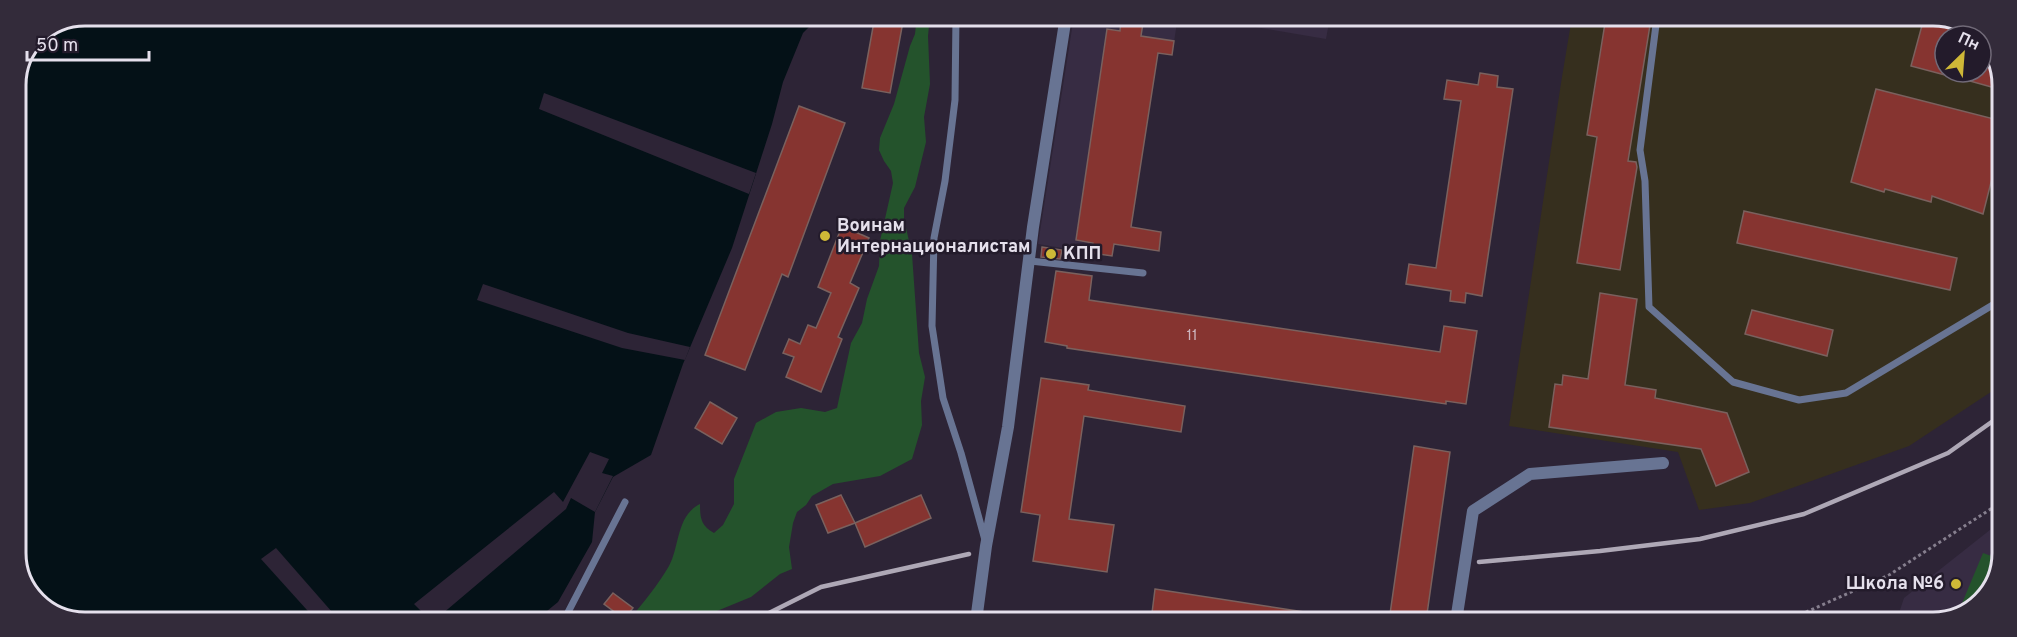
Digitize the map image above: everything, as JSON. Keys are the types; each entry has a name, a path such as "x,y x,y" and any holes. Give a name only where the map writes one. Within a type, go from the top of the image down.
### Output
{"street":[{"path":"977,612 986,546 1008,427 1033,227 1064,26"},
{"path":"1457,612 1473,511 1530,474 1663,463"}],"lane":[{"path":"956,26 955,100 945,181 934,238 932,326 943,398 961,453 986,546"},
{"path":"1656,26 1640,150 1645,181 1649,308 1734,382 1799,400 1846,393 1991,306"},
{"path":"1030,261 1143,273"},
{"path":"568,612 625,502"}],"path":[{"path":"1806,612 1889,575 1992,508"}],"shaded area":[{"path":"84,26 810,26 803,33 783,82 772,124 732,248 683,364 651,455 613,477 595,512 592,542 558,602 546,612 84,612 69,610 52,602 38,589 29,572 26,557 26,84 30,62 43,43 62,30"},
{"path":"1072,26 1176,26 1172,55 1157,53 1131,227 1161,232 1159,251 1114,245 1112,256 1038,244"},
{"path":"1249,26 1328,26 1326,39"},
{"path":"1570,26 1933,26 1933,84 1991,84 1992,391 1909,446 1750,503 1699,510 1678,452 1509,426"},
{"name":"Школа №6","path":"1992,528 1990,568 1982,585 1969,599 1944,610 1899,612 1904,598"}],"green space":[{"path":"916,26 929,26 930,84 924,117 926,142 915,187 904,208 904,219 912,254 919,353 925,377 921,401 922,425 912,459 880,476 833,484 812,496 797,512 793,523 789,547 792,569 780,574 751,597 714,612 635,612 669,566 683,524 692,509 700,504 702,521 714,533 723,525 734,504 734,479 756,423 776,412 801,408 825,412 837,408 851,343 862,323 867,299 879,266 880,241 893,183 891,171 879,150 880,138 894,104"},
{"path":"1983,553 1992,556 1990,568 1982,585 1977,592 1962,603"}],"pier":[{"path":"544,93 756,173 749,194 539,109"},
{"path":"483,284 628,333 690,347 685,360 622,348 477,300"},
{"path":"590,452 609,459 602,473 613,476 595,512 571,498 566,509 444,612 422,612 414,604 554,492 563,502"},
{"path":"276,548 332,612 309,612 261,559"}],"building":[{"path":"873,26 902,26 890,93 862,88"},
{"path":"1120,26 1143,26 1141,36 1174,41 1172,55 1158,53 1131,227 1161,232 1159,251 1114,244 1112,256 1092,253 1093,243 1076,240 1107,29 1120,31"},
{"path":"1605,26 1650,26 1628,161 1636,162 1637,167 1620,270 1577,263 1597,137 1587,135"},
{"path":"1922,26 1933,26 1933,72 1911,66"},
{"path":"1480,73 1498,76 1497,87 1513,89 1482,296 1466,293 1465,303 1450,301 1451,291 1406,284 1409,264 1436,268 1461,101 1444,99 1447,80 1478,85"},
{"path":"1876,89 1991,118 1991,182 1983,214 1932,196 1931,202 1851,182"},
{"path":"799,106 845,123 788,277 782,274 745,370 705,355"},
{"path":"1744,211 1957,258 1950,290 1737,243"},
{"path":"842,226 869,238 850,283 859,288 838,337 842,339 821,392 786,377 794,357 783,353 789,339 800,344 808,325 816,328 831,293 818,287"},
{"name":"КПП","path":"1042,247 1062,250 1060,259 1041,257"},
{"path":"1056,271 1092,276 1089,300 1440,352 1444,326 1477,331 1466,404 1446,401 1446,404 1067,348 1067,346 1045,342"},
{"path":"1600,293 1637,299 1625,385 1656,390 1655,398 1727,413 1749,472 1716,486 1701,449 1549,427 1555,384 1562,385 1563,375 1588,379"},
{"path":"1752,310 1833,330 1827,356 1745,334"},
{"path":"1041,378 1089,385 1088,390 1185,406 1181,432 1084,416 1069,519 1114,525 1107,572 1033,561 1040,515 1021,512"},
{"path":"710,402 737,418 722,444 695,428"},
{"path":"1414,446 1450,452 1427,612 1390,612"},
{"path":"841,495 855,523 828,533 816,505"},
{"path":"921,495 931,518 865,547 855,523"},
{"path":"1155,589 1304,612 1152,612"},
{"path":"613,593 633,608 630,612 615,612 604,604"}],"railway":[{"path":"1479,562 1700,539 1804,514 1948,453 1992,422"},
{"path":"771,612 821,587 969,554"}],"place":[{"name":"Воинам Интернационалистам","path":"825,236"},
{"name":"КПП","path":"1051,254"},
{"name":"Школа №6","path":"1956,584"}]}
